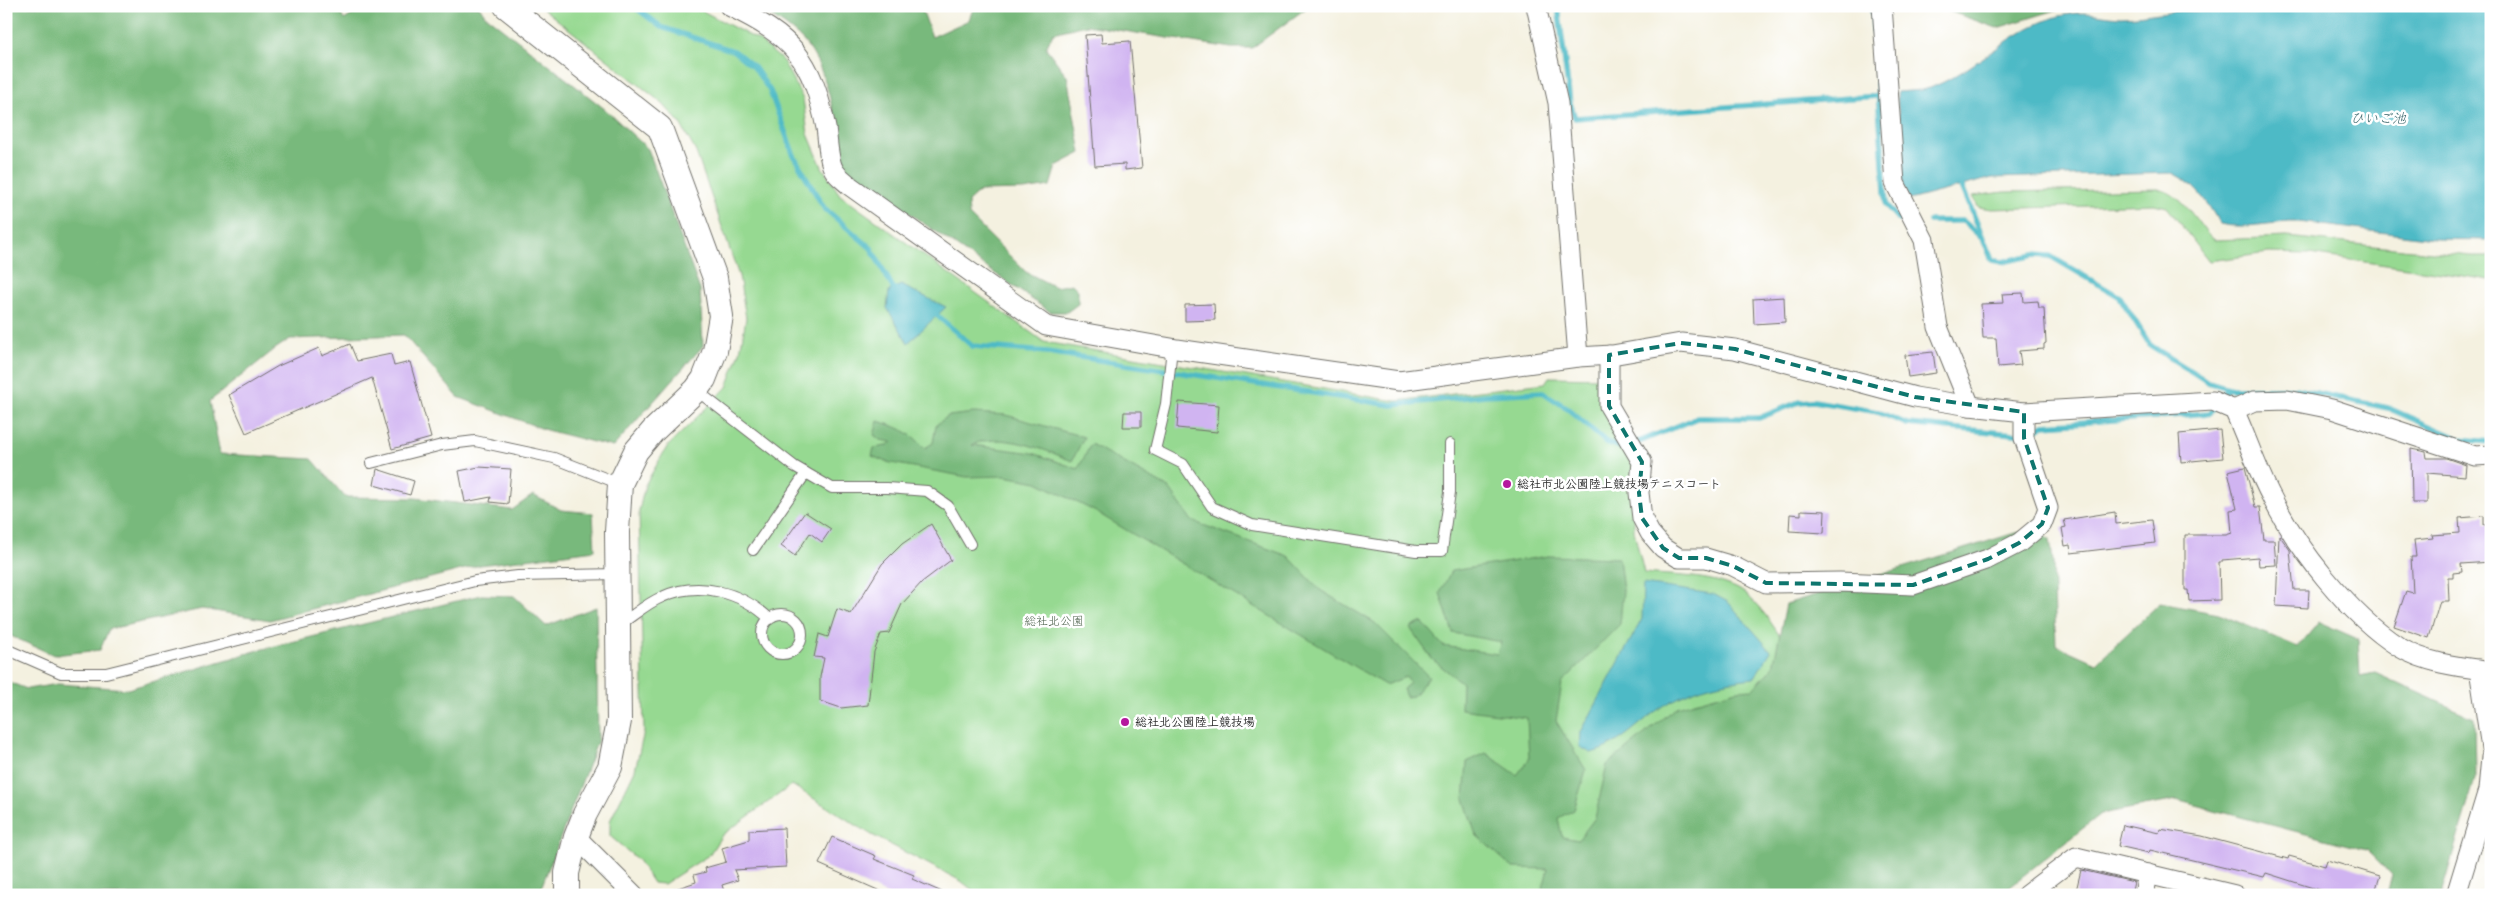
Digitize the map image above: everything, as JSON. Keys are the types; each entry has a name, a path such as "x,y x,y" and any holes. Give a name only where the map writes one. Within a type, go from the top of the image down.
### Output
{"street":[{"path":"506,6 660,128 715,278 721,316 710,366 696,390 653,430 636,451 620,484 617,514 619,721 610,767 585,814 576,837 567,873 567,895"},
{"path":"729,6 755,19 787,40 806,64 819,97 834,170 850,186 1046,326 1172,348 1399,380 1578,358 1609,356 1681,343 1735,349 1915,396 1970,406 2024,426 2224,405 2254,400 2287,400 2332,409 2475,456 2491,455"},
{"path":"1536,6 1558,103 1578,358"},
{"path":"1882,6 1895,182 1924,240 1938,326 1970,406"},
{"path":"1609,356 1609,406 1642,462 1639,493 1642,518 1650,533 1662,548 1679,558 1706,558 1732,566 1766,583 1840,582 1913,585 1988,559 2019,543 2042,524 2048,508 2024,426"},
{"path":"2224,405 2282,517 2332,587 2367,622 2400,648 2448,666 2485,670 2491,748"},
{"path":"2456,895 2488,790 2491,757"},
{"path":"576,837 634,895"},
{"path":"2026,895 2076,857 2236,895"},
{"path":"2144,895 2148,874"}],"lane":[{"path":"1172,348 1166,404 1155,450 1183,464 1212,507 1252,525 1416,551 1442,551 1450,492 1450,444"},
{"path":"696,390 749,433 806,473 832,488 887,488 927,491 948,506 970,544"},
{"path":"371,463 442,445 475,441 554,458 620,484"},
{"path":"753,550 806,473"},
{"path":"6,649 61,673 106,673 475,581 518,576 618,574"},
{"path":"618,625 660,597 680,590 696,588 731,595 750,603 770,618"},
{"path":"776,615 789,615 799,623 803,636 798,648 786,654 773,652 768,648 762,636 770,618 776,615"}],"highlighted area":[{"path":"1681,343 1735,349 1915,397 2024,412 2024,438 2048,508 2042,524 2019,543 1988,559 1913,585 1766,583 1733,566 1706,558 1679,558 1663,548 1642,518 1639,493 1642,462 1609,406 1609,355"}],"green space":[{"path":"6,6 337,6 344,20 367,6 479,6 485,15 606,110 648,149 700,290 703,346 613,447 546,430 458,397 404,335 290,339 210,401 220,454 312,459 345,497 415,498 512,510 533,495 561,510 593,513 595,550 480,565 270,620 202,609 109,629 100,650 54,655 6,634"},
{"name":"総社北公園","path":"540,6 693,6 760,41 783,61 803,99 808,134 822,167 840,195 1044,342 1396,401 1545,383 1549,377 1602,378 1631,453 1634,468 1634,531 1644,573 1702,578 1736,588 1753,600 1770,621 1794,663 1589,895 979,895 961,881 872,835 792,785 722,835 709,855 664,884 653,883 638,860 610,836 610,821 635,770 644,732 639,511 645,485 667,447 727,387 740,352 746,318 739,276 696,152 680,123 663,104"},
{"path":"754,6 921,6 932,37 969,20 974,6 1309,6 1252,48 1231,48 1086,25 1053,33 1046,48 1067,76 1081,153 1056,166 1050,186 1024,190 980,191 968,202 969,215 1026,272 1055,287 1072,284 1078,290 1078,304 1067,312 1050,312 842,166 828,89 816,60 798,35"},
{"path":"1934,6 2069,6 1997,28"},
{"path":"2158,189 2181,201 2209,236 2215,240 2287,237 2471,256 2491,256 2491,280 2309,254 2269,253 2209,261 2167,207 2154,204 1992,209 1978,207 1973,196 2004,192"},
{"path":"974,413 1006,415 1084,437 1072,461 1036,447 1009,441 983,441 972,445 1033,453 1078,469 1091,444 1169,488 1192,521 1288,556 1320,590 1375,623 1429,677 1413,696 1406,697 1403,689 1410,683 1406,677 1385,685 1096,512 1037,482 1005,476 967,477 886,462 872,456 874,448 886,446 892,442 880,440 874,435 878,421 904,431 925,448 933,443 936,425 948,416"},
{"path":"2035,531 2050,540 2053,561 2056,645 2096,663 2160,603 2219,614 2298,647 2319,622 2358,639 2360,676 2375,673 2474,718 2475,779 2441,895 2387,895 2392,875 2367,850 2176,800 2101,814 2009,887 2005,895 1535,895 1542,892 1548,869 1513,868 1476,835 1464,799 1467,762 1486,753 1517,775 1529,759 1527,718 1461,709 1462,683 1432,659 1410,628 1422,622 1443,646 1497,654 1501,642 1453,633 1440,593 1451,571 1548,556 1619,558 1623,591 1620,624 1562,683 1556,721 1586,770 1574,810 1558,818 1562,837 1578,840 1595,818 1607,765 1677,707 1737,690 1753,689 1773,667 1786,604 2015,533"},
{"path":"481,595 514,596 546,626 596,607 598,740 541,888 542,895 6,895 6,681 27,689 58,684 128,689 259,650"}],"water":[{"name":"ひいご池","path":"2297,6 2491,6 2491,240 2434,239 2299,222 2249,226 2220,224 2194,188 2172,173 1992,178 1909,200 1903,185 1897,92 1930,88 1948,80 2032,26 2070,14 2089,13 2120,17 2176,11 2241,13"},
{"path":"901,285 946,307 908,343 887,308 889,291"},
{"path":"1643,584 1713,594 1728,602 1771,651 1754,678 1712,685 1682,696 1652,714 1614,744 1591,753 1580,747 1581,732 1642,619"}],"building":[{"path":"1101,34 1102,43 1130,41 1142,168 1125,170 1125,164 1095,166 1085,35"},
{"path":"2023,293 2024,302 2038,301 2039,308 2044,308 2046,343 2044,344 2044,349 2019,351 2021,365 1998,367 1996,338 1983,338 1981,304 2003,303 2002,294"},
{"path":"1784,297 1785,322 1754,324 1753,299"},
{"path":"1214,304 1215,320 1185,321 1185,305"},
{"path":"350,344 357,361 391,354 394,366 410,362 431,438 392,449 372,378 246,433 229,395 278,366 319,348 322,356"},
{"path":"1933,352 1936,373 1908,377 1905,355"},
{"path":"1179,402 1219,405 1217,432 1177,428"},
{"path":"1124,412 1141,412 1141,427 1123,427"},
{"path":"2220,430 2223,458 2181,462 2179,434"},
{"path":"2411,449 2426,452 2427,458 2446,458 2466,465 2465,476 2427,473 2427,503 2412,503"},
{"path":"479,467 511,469 508,504 490,502 491,497 465,502 459,471"},
{"path":"2245,467 2255,507 2260,507 2264,540 2274,540 2276,565 2259,566 2258,557 2222,560 2222,562 2219,562 2220,600 2189,601 2188,590 2185,590 2185,535 2226,535 2232,533 2230,510 2237,509 2228,471"},
{"path":"377,469 414,481 410,495 374,485"},
{"path":"1801,510 1825,511 1824,533 1789,531 1790,514 1801,515"},
{"path":"805,512 831,529 822,542 810,533 795,556 781,546"},
{"path":"2115,512 2116,524 2152,520 2155,543 2071,553 2070,545 2065,546 2062,528 2066,527 2064,520"},
{"path":"2484,516 2484,525 2491,525 2491,562 2461,564 2462,572 2453,573 2453,577 2448,577 2449,601 2440,601 2429,638 2394,626 2406,591 2413,593 2411,557 2416,557 2414,540 2433,538 2432,535 2460,533 2459,518"},
{"path":"931,524 951,560 922,582 902,604 889,633 881,634 874,652 868,705 841,708 820,701 820,677 824,658 814,657 819,634 828,637 837,609 851,614 882,564 902,544"},
{"path":"2279,535 2290,550 2294,590 2309,590 2308,608 2276,606"},
{"path":"2123,825 2159,833 2160,829 2202,836 2288,859 2289,856 2325,866 2327,860 2380,876 2374,895 2335,895 2266,873 2264,877 2150,850 2149,853 2118,846"},
{"path":"784,828 786,867 734,870 738,880 722,885 725,895 666,895 666,892 696,882 694,875 706,872 705,868 726,862 722,848 749,840 749,830"},
{"path":"832,837 876,856 874,859 914,875 912,879 949,895 889,895 819,864"},
{"path":"2081,870 2134,882 2131,895 2075,895"}],"waterway":[{"path":"634,6 661,27 734,51 754,67 770,91 794,156 824,208 871,248 893,288 901,292"},
{"path":"1558,6 1570,103 1575,118 1878,96"},
{"path":"1872,6 1886,205 1899,220"},
{"path":"1959,179 1992,260 2002,262 2034,255 2050,256 2120,297 2150,345 2208,382 2232,389 2296,389 2388,408 2459,439 2491,442"},
{"path":"1930,221 1963,221 1980,236"},
{"path":"932,311 972,346 1047,352 1392,405 1485,395 1543,392 1568,409 1606,442 1620,447 1641,441 1697,418 1759,418 1799,402 1814,401 1878,412 1907,424 2014,434 2031,432 2044,425 2210,413 2228,388"}],"place":[{"name":"総社市北公園陸上競技場テニスコート","path":"1507,484"},
{"name":"総社北公園陸上競技場","path":"1125,722"}]}
